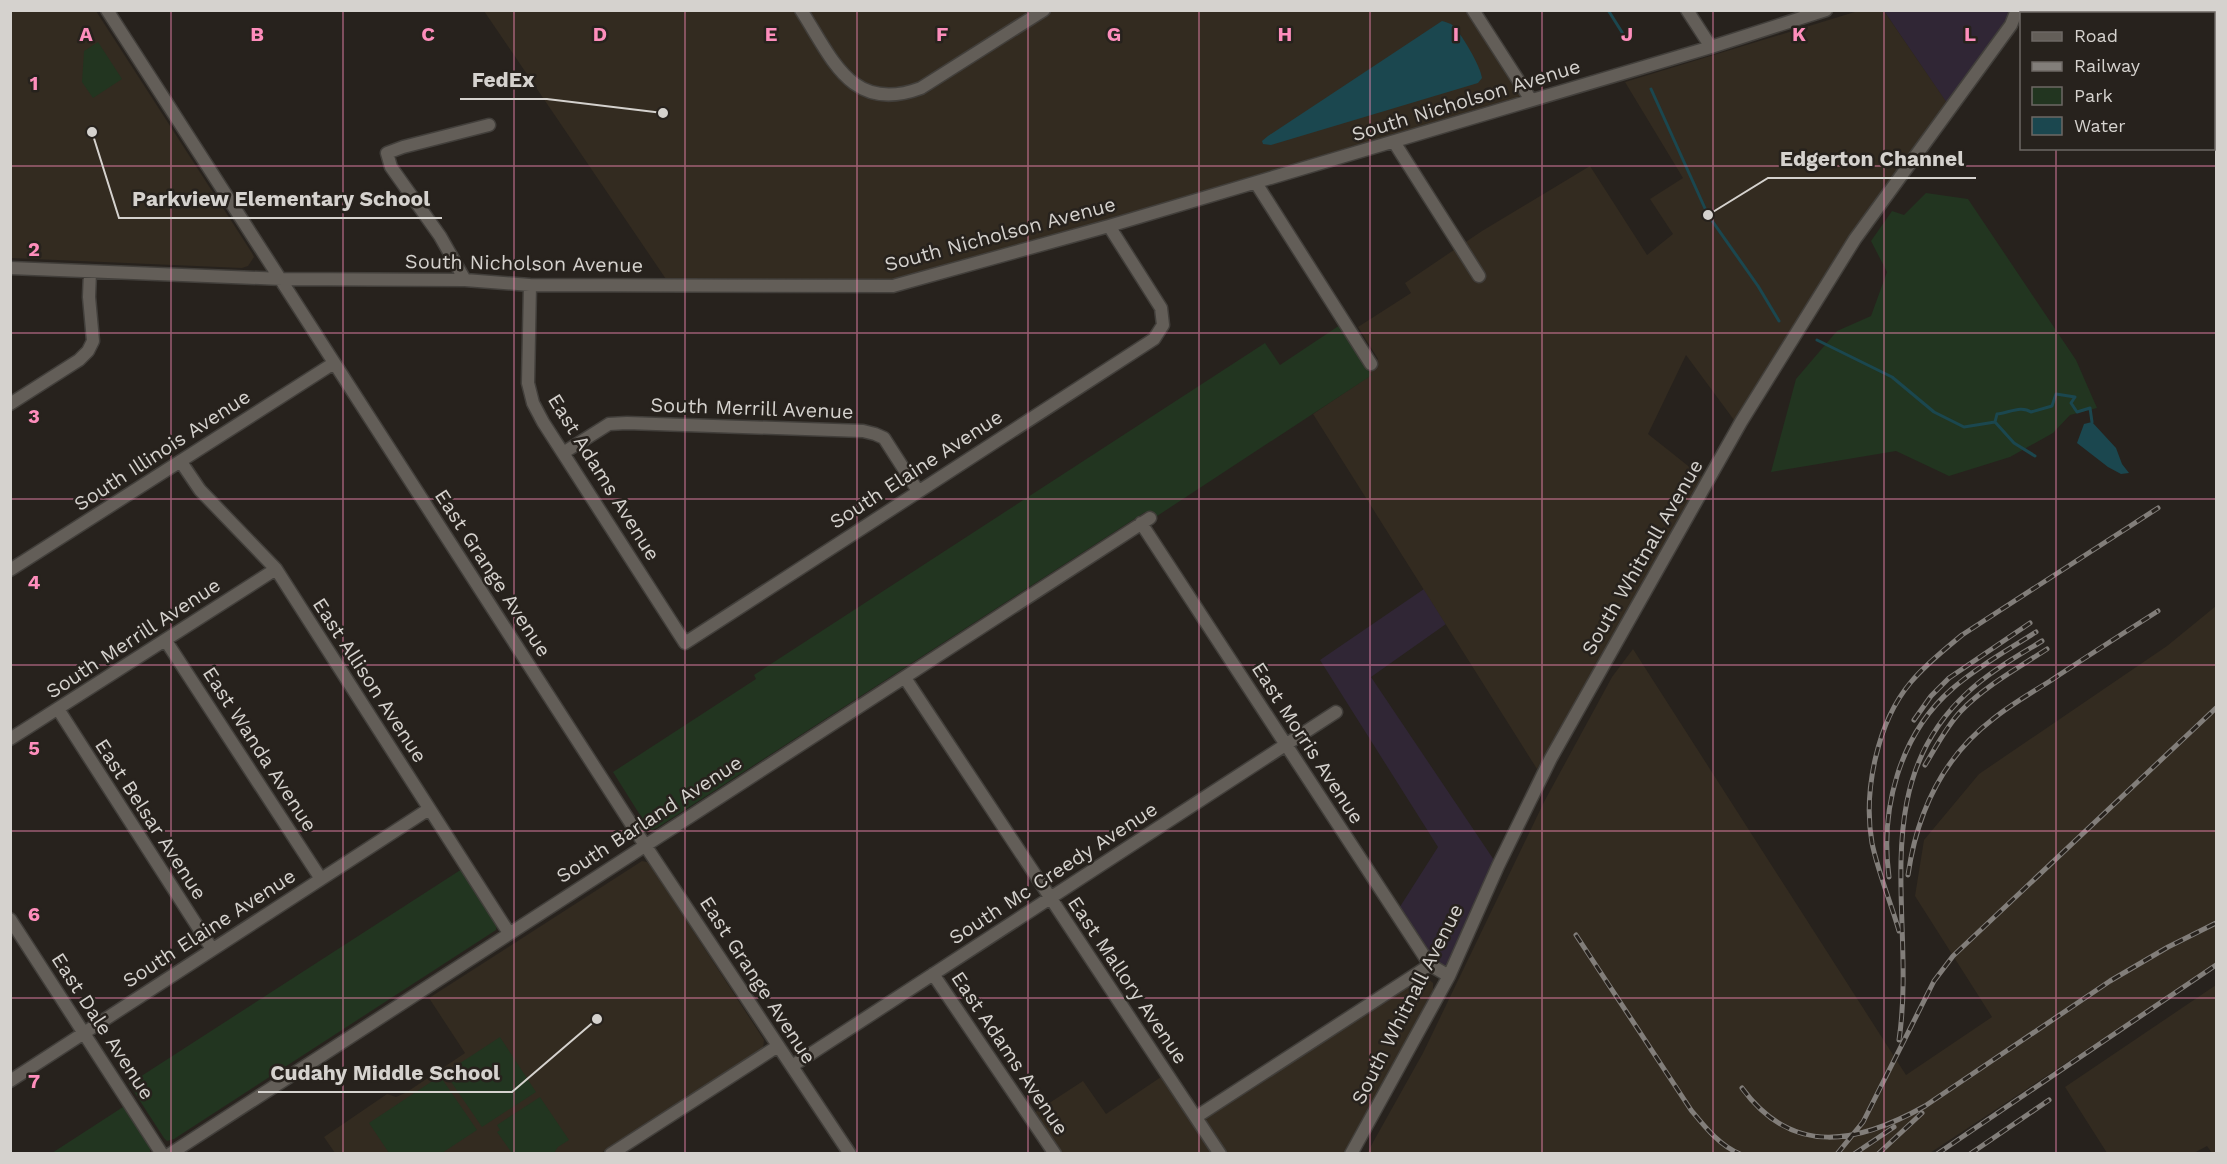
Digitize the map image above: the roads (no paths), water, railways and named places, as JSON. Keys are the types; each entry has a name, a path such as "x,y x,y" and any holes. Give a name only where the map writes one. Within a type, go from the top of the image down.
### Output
{"street":[{"name":"East Grange Avenue","path":"107,10 645,845 850,1154"},
{"path":"801,10 844,75 866,92 890,96 921,87 1044,10"},
{"path":"1473,10 1531,100"},
{"path":"1687,10 1711,48"},
{"name":"South Nicholson Avenue","path":"10,268 282,279 465,280 530,285 893,286 1256,183 1711,48 1826,10"},
{"name":"South Whitnall Avenue","path":"1351,1154 1449,976 1551,758 1741,422 1855,238 2011,25 2017,10"},
{"path":"465,280 440,236 392,166 387,153 489,125"},
{"path":"1394,142 1479,276"},
{"path":"1256,183 1371,364"},
{"name":"South Elaine Avenue","path":"685,643 1154,339 1164,325 1161,308 1109,226"},
{"path":"10,404 79,360 88,351 93,341 89,297 90,272"},
{"name":"East Adams Avenue","path":"530,285 528,383 533,403 685,643"},
{"name":"South Illinois Avenue","path":"10,570 334,363"},
{"name":"South Merrill Avenue","path":"563,453 609,424 863,431 884,438 918,491"},
{"name":"East Allison Avenue","path":"181,462 201,490 276,569 509,933"},
{"name":"East Morris Avenue","path":"1146,520 1285,745 1430,965 1449,976"},
{"name":"South Barland Avenue","path":"170,1154 1146,520"},
{"name":"South Merrill Avenue","path":"10,739 276,569"},
{"name":"East Wanda Avenue","path":"166,641 321,879"},
{"name":"East Mallory Avenue","path":"905,678 1220,1154"},
{"name":"East Belsar Avenue","path":"58,709 212,949"},
{"name":"South Mc Creedy Avenue","path":"792,1066 1336,712"},
{"name":"South Elaine Avenue","path":"10,1081 429,809"},
{"name":"East Dale Avenue","path":"10,919 162,1154"},
{"path":"1196,1117 1430,965"},
{"name":"East Adams Avenue","path":"933,974 1055,1154"},
{"path":"611,1154 778,1046"}],"water":[{"path":"1442,21 1455,28 1470,50 1481,73 1482,78 1478,83 1271,145 1263,144 1262,141 1268,136"},
{"path":"2092,422 2116,448 2122,464 2129,473 2121,474 2108,467 2077,443 2084,424"}],"waterway":[{"path":"1608,10 1625,37"},
{"path":"1651,89 1708,215 1758,286 1779,321"},
{"path":"1817,340 1892,377 1934,412 1964,427 1995,422"},
{"path":"1995,422 1997,414 2019,409 2031,412 2052,406 2056,394 2075,397 2071,403 2077,412 2090,408 2092,422"},
{"path":"1995,422 2014,443 2035,456"}],"railway":[{"path":"1899,931 1872,843 1870,823 1871,780 1875,758 1881,737 1899,698 1923,669 1962,635 2158,508"},
{"path":"1908,875 1912,852 1925,809 1946,769 1975,734 2013,704 2158,611"},
{"path":"1914,720 1931,696 1949,678 2030,623"},
{"path":"1889,877 1887,852 1891,800 1906,751 1919,728 1952,689 1993,659 2036,632"},
{"path":"1899,1040 1903,994 1901,857 1905,813 1915,770 1935,730 1967,693 1975,685 2042,641"},
{"path":"1925,765 1951,724 1970,702 2047,649"},
{"path":"1837,1154 1863,1122 1934,981 1953,956 2216,708"},
{"path":"1742,1088 1762,1110 1783,1126 1805,1134 1828,1137 1852,1135 1876,1129 1925,1106 2110,981 2168,947 2216,923"},
{"path":"1576,935 1691,1110 1719,1141 1740,1154"},
{"path":"1937,1154 2216,965"},
{"path":"1970,1154 2049,1100"},
{"path":"1878,1154 1922,1113"},
{"path":"1854,1154 1894,1127"}],"place":[{"name":"FedEx","path":"663,113"},
{"name":"Parkview Elementary School","path":"92,132"},
{"name":"Edgerton Channel","path":"1708,215"},
{"name":"Cudahy Middle School","path":"597,1019"}]}
